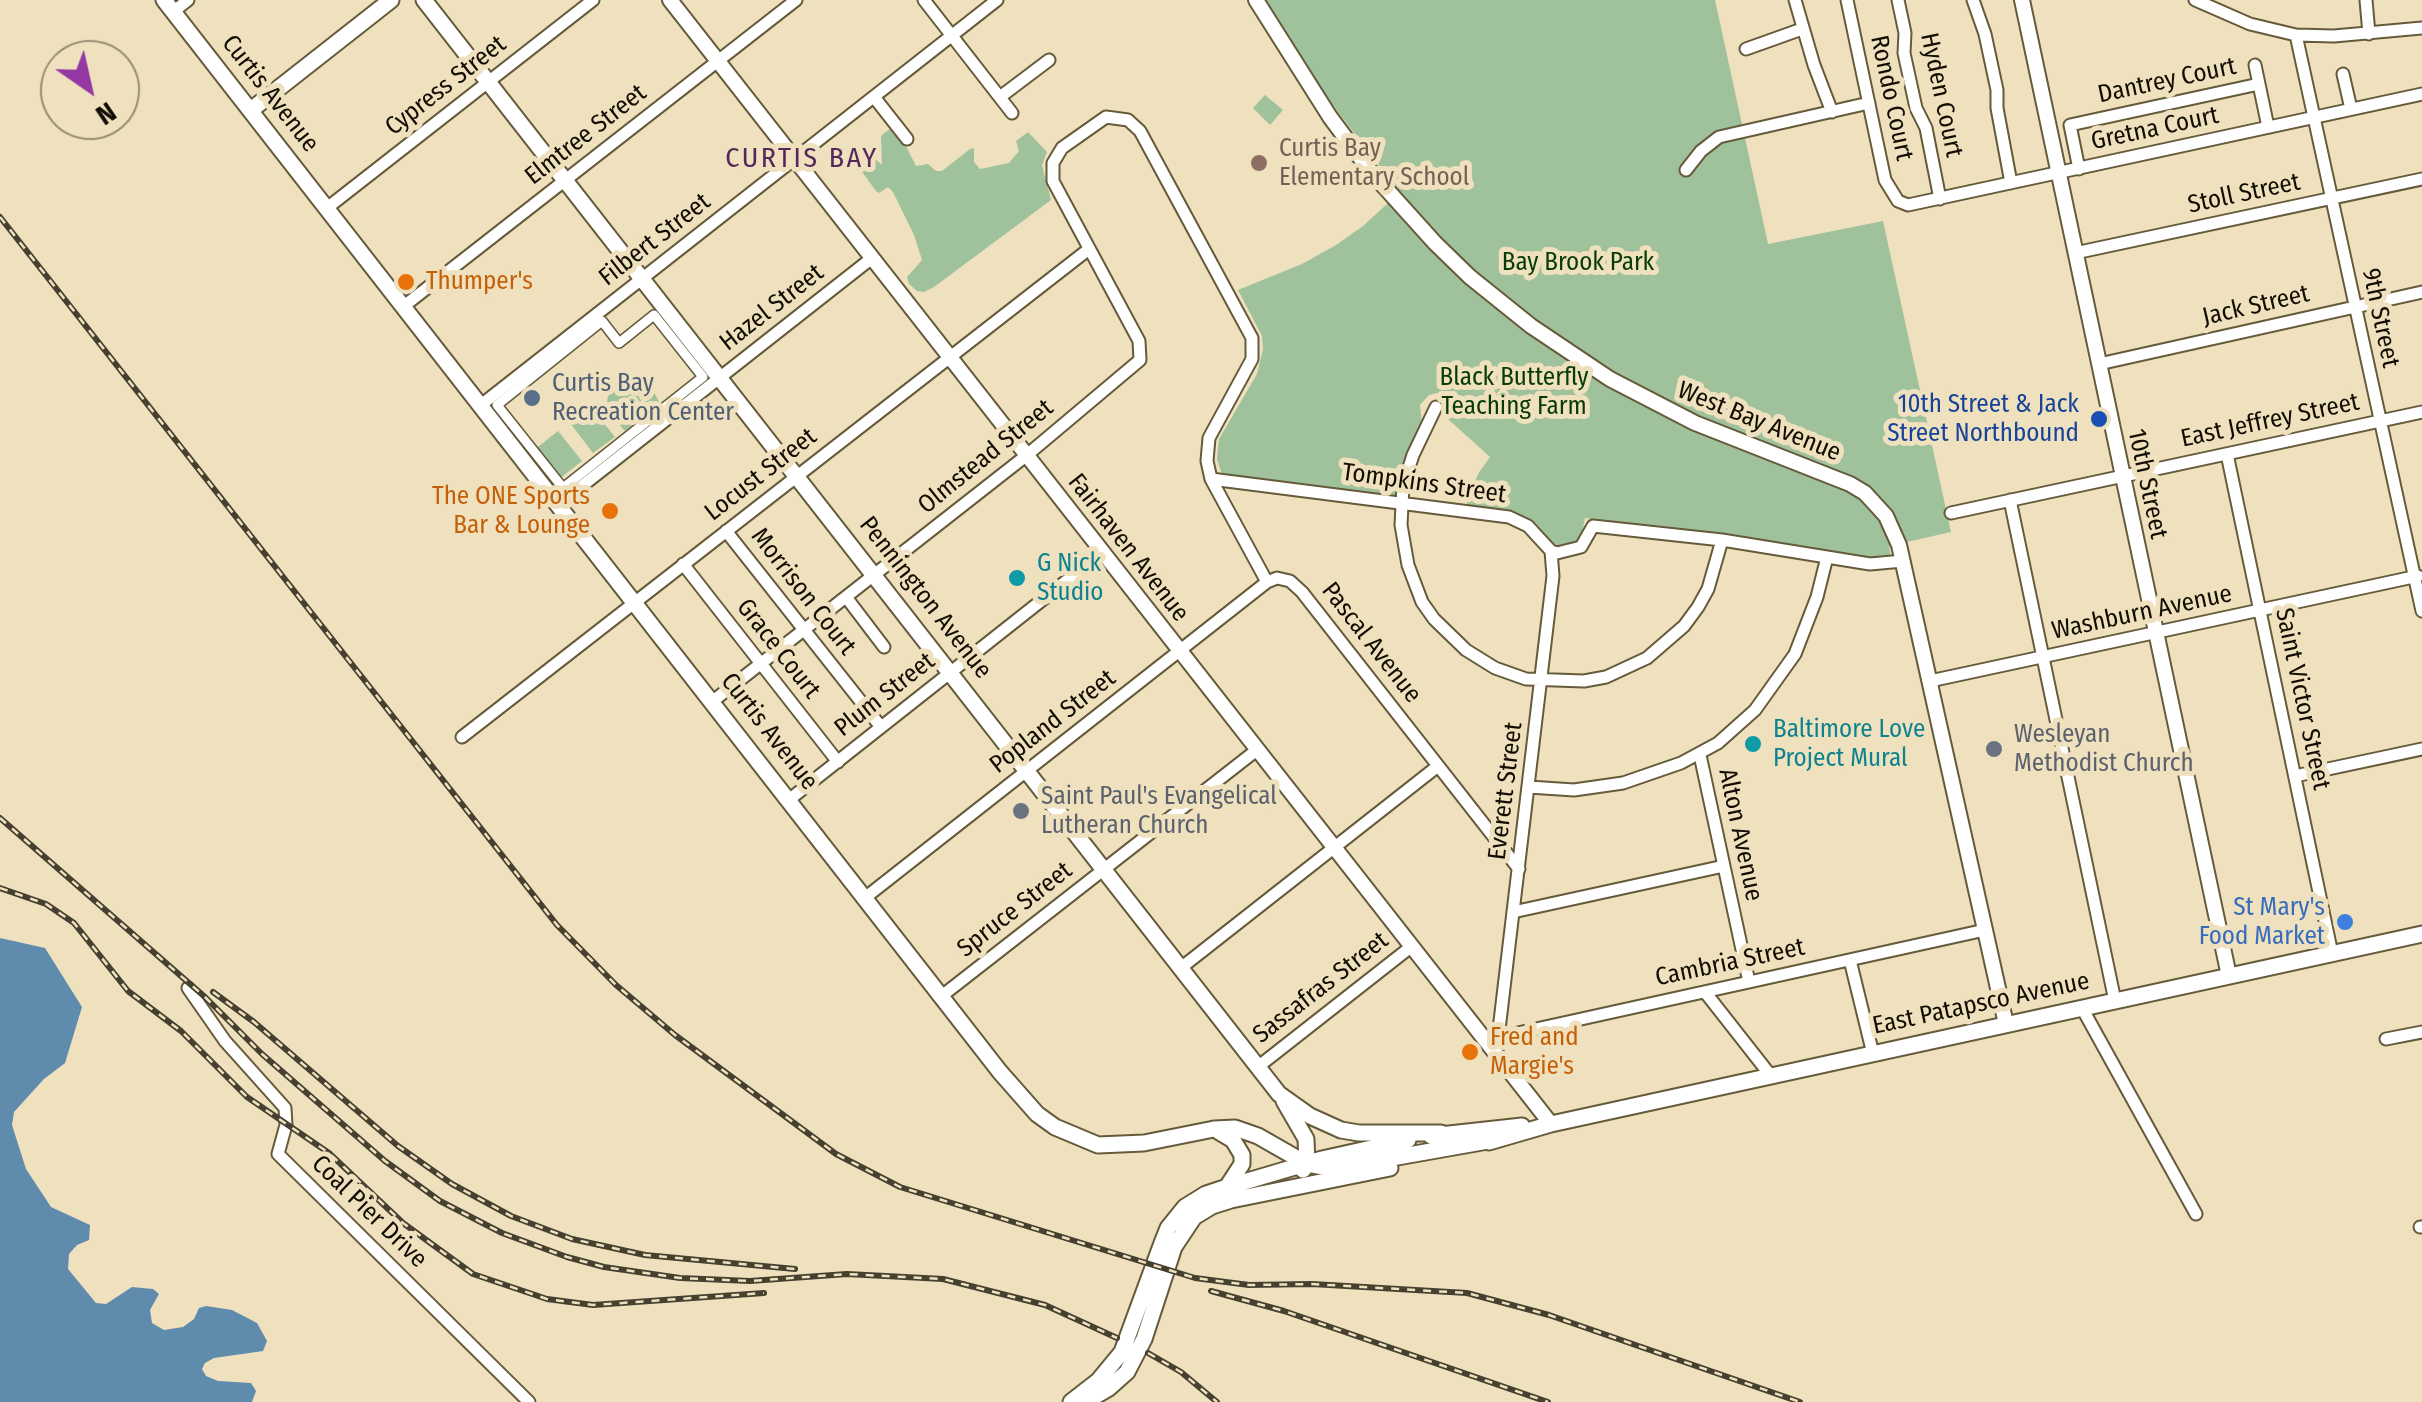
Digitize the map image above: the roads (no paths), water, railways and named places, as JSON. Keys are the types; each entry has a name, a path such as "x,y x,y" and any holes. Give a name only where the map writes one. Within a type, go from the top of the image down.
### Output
{"main road":[{"path":"251,110 391,0"},
{"name":"Pennington Avenue","path":"424,0 642,279 712,377 797,476 1279,1094 1310,1116 1341,1130 1441,1134"},
{"name":"Curtis Avenue","path":"168,6 1020,1097 1055,1127 1098,1145 1122,1146 1214,1129 1247,1130 1307,1164 1352,1165 1499,1139"},
{"name":"East Patapsco Avenue","path":"1071,1402 1098,1381 1122,1352 1168,1228 1196,1199 1417,1162 1551,1124 2422,934"},
{"path":"1279,1094 1306,1140 1307,1164"},
{"name":"East Patapsco Avenue","path":"1084,1402 1118,1381 1134,1360 1174,1247 1186,1226 1229,1194 1307,1164 1441,1134 1551,1124"},
{"path":"1214,1129 1233,1140 1242,1155 1229,1194"}],"street":[{"path":"168,6 188,0"},
{"name":"Cypress Street","path":"327,208 593,0"},
{"name":"Fairhaven Avenue","path":"670,0 1334,848 1492,1039 1551,1124"},
{"name":"Elmtree Street","path":"404,306 796,0"},
{"path":"924,0 1012,113"},
{"name":"Filbert Street","path":"481,405 998,0"},
{"name":"West Bay Avenue","path":"1256,0 1330,118 1371,172 1470,277 1568,352 1649,401 1695,424 1832,475 1865,493 1886,516 1903,561 2006,1024"},
{"path":"1795,0 1832,112"},
{"name":"Rondo Court","path":"1847,0 1885,180 1898,201"},
{"name":"Hyden Court","path":"1898,0 1905,33 1904,52 1916,108 1926,128 1940,199"},
{"path":"1973,0 1997,90 2012,184"},
{"name":"10th Street","path":"2022,0 2229,976"},
{"path":"2195,0 2250,24 2296,35 2369,34 2422,28"},
{"path":"2366,0 2369,34"},
{"path":"1746,48 1802,29"},
{"name":"9th Street","path":"2296,35 2418,576 2422,611"},
{"path":"1000,97 1049,60"},
{"path":"2255,66 2268,127"},
{"path":"2343,74 2350,110"},
{"name":"Dantrey Court","path":"2079,169 2070,124 2259,84"},
{"name":"Gretna Court","path":"1898,201 1916,204 2422,94"},
{"path":"874,96 908,139"},
{"path":"1686,170 1701,151 1720,137 1869,102"},
{"path":"1089,249 1053,181 1053,162 1069,142 1106,116 1128,120 1140,131 1252,338 1248,370 1208,438 1207,460 1211,479 1267,582"},
{"name":"Stoll Street","path":"2075,254 2422,179"},
{"name":"Olmstead Street","path":"713,701 1136,365 1141,354 1139,341 1089,249"},
{"name":"Locust Street","path":"462,737 1089,249"},
{"name":"Hazel Street","path":"558,504 712,377 872,258"},
{"name":"Jack Street","path":"2099,364 2422,292"},
{"path":"654,315 712,377 563,488 498,405 602,322 618,343 654,315"},
{"path":"1436,408 1407,471 1402,524 1408,565 1422,602 1434,619 1480,659 1510,674 1542,681 1584,681 1606,677 1647,658 1665,644 1698,606 1708,588 1722,540"},
{"name":"East Jeffrey Street","path":"1951,513 2422,412"},
{"name":"Saint Victor Street","path":"2227,454 2332,954"},
{"name":"Tompkins Street","path":"1211,479 1518,520 1536,532 1550,551"},
{"path":"2010,500 2116,1001"},
{"path":"1550,551 1565,554 1581,547 1593,526 1882,564 1903,561"},
{"name":"Morrison Court","path":"726,531 881,728"},
{"name":"Everett Street","path":"1492,1039 1513,912 1542,681 1554,576 1550,551"},
{"name":"Plum Street","path":"790,799 1103,552"},
{"path":"1529,788 1574,790 1610,786 1700,755 1755,710 1794,654 1813,608 1826,557"},
{"name":"Grace Court","path":"683,564 838,762"},
{"name":"Washburn Avenue","path":"1930,681 2418,576"},
{"name":"Pascal Avenue","path":"1267,582 1283,578 1302,592 1519,869"},
{"name":"Popland Street","path":"866,897 1267,582"},
{"path":"846,597 884,647"},
{"path":"2295,776 2422,748"},
{"name":"Spruce Street","path":"943,996 1258,750"},
{"name":"Alton Avenue","path":"1700,755 1748,982"},
{"path":"1182,967 1438,766"},
{"path":"1513,912 1724,866"},
{"name":"Cambria Street","path":"1492,1039 1985,930"},
{"name":"Sassafras Street","path":"1258,1066 1412,946"},
{"path":"1850,960 1873,1054"},
{"name":"Coal Pier Drive","path":"188,988 216,1029 285,1108 286,1125 278,1154 529,1402"},
{"path":"1704,992 1771,1076"},
{"path":"2082,1008 2196,1214"},
{"path":"2386,1040 2422,1032"}],"water":[{"path":"0,938 45,948 82,1007 65,1063 44,1079 14,1112 12,1125 26,1169 51,1207 90,1225 89,1240 69,1254 68,1269 96,1303 106,1304 132,1287 153,1289 159,1294 150,1310 152,1323 164,1330 183,1327 194,1319 199,1308 206,1306 232,1310 257,1323 267,1341 263,1351 214,1358 202,1369 206,1376 218,1381 251,1383 256,1391 252,1402 0,1402"}],"railway":[{"path":"0,217 557,925 616,985 675,1035 836,1154 900,1187 1195,1278 1249,1285 1312,1284 1467,1293 1549,1315 1800,1402"},
{"path":"0,818 385,1161 440,1201 502,1233 604,1267 680,1278 750,1281 847,1274 943,1279 1045,1305 1117,1338"},
{"path":"0,888 46,904 74,923 128,991 181,1031 247,1097 329,1153 403,1223 473,1274 547,1299 593,1305 764,1293"},
{"path":"213,992 254,1022 398,1146 452,1184 511,1216 572,1239 645,1255 795,1269"},
{"path":"1211,1291 1284,1311 1548,1402"},
{"path":"1148,1353 1181,1372 1217,1402"}],"place":[{"name":"Curtis Bay Elementary School","path":"1259,163"},
{"name":"Thumper's","path":"406,282"},
{"name":"Curtis Bay Recreation Center","path":"532,398"},
{"name":"10th Street & Jack Street Northbound","path":"2099,419"},
{"name":"The ONE Sports Bar & Lounge","path":"610,511"},
{"name":"G Nick Studio","path":"1017,578"},
{"name":"Baltimore Love Project Mural","path":"1753,744"},
{"name":"Wesleyan Methodist Church","path":"1994,749"},
{"name":"Saint Paul's Evangelical Lutheran Church","path":"1021,811"},
{"name":"St Mary's Food Market","path":"2345,922"},
{"name":"Fred and Margie's","path":"1470,1052"}],"district":[{"name":"CURTIS BAY","path":"802,159"}],"park label":[{"name":"Bay Brook Park","path":"1578,263"},
{"name":"Black Butterfly Teaching Farm","path":"1514,392"}]}
